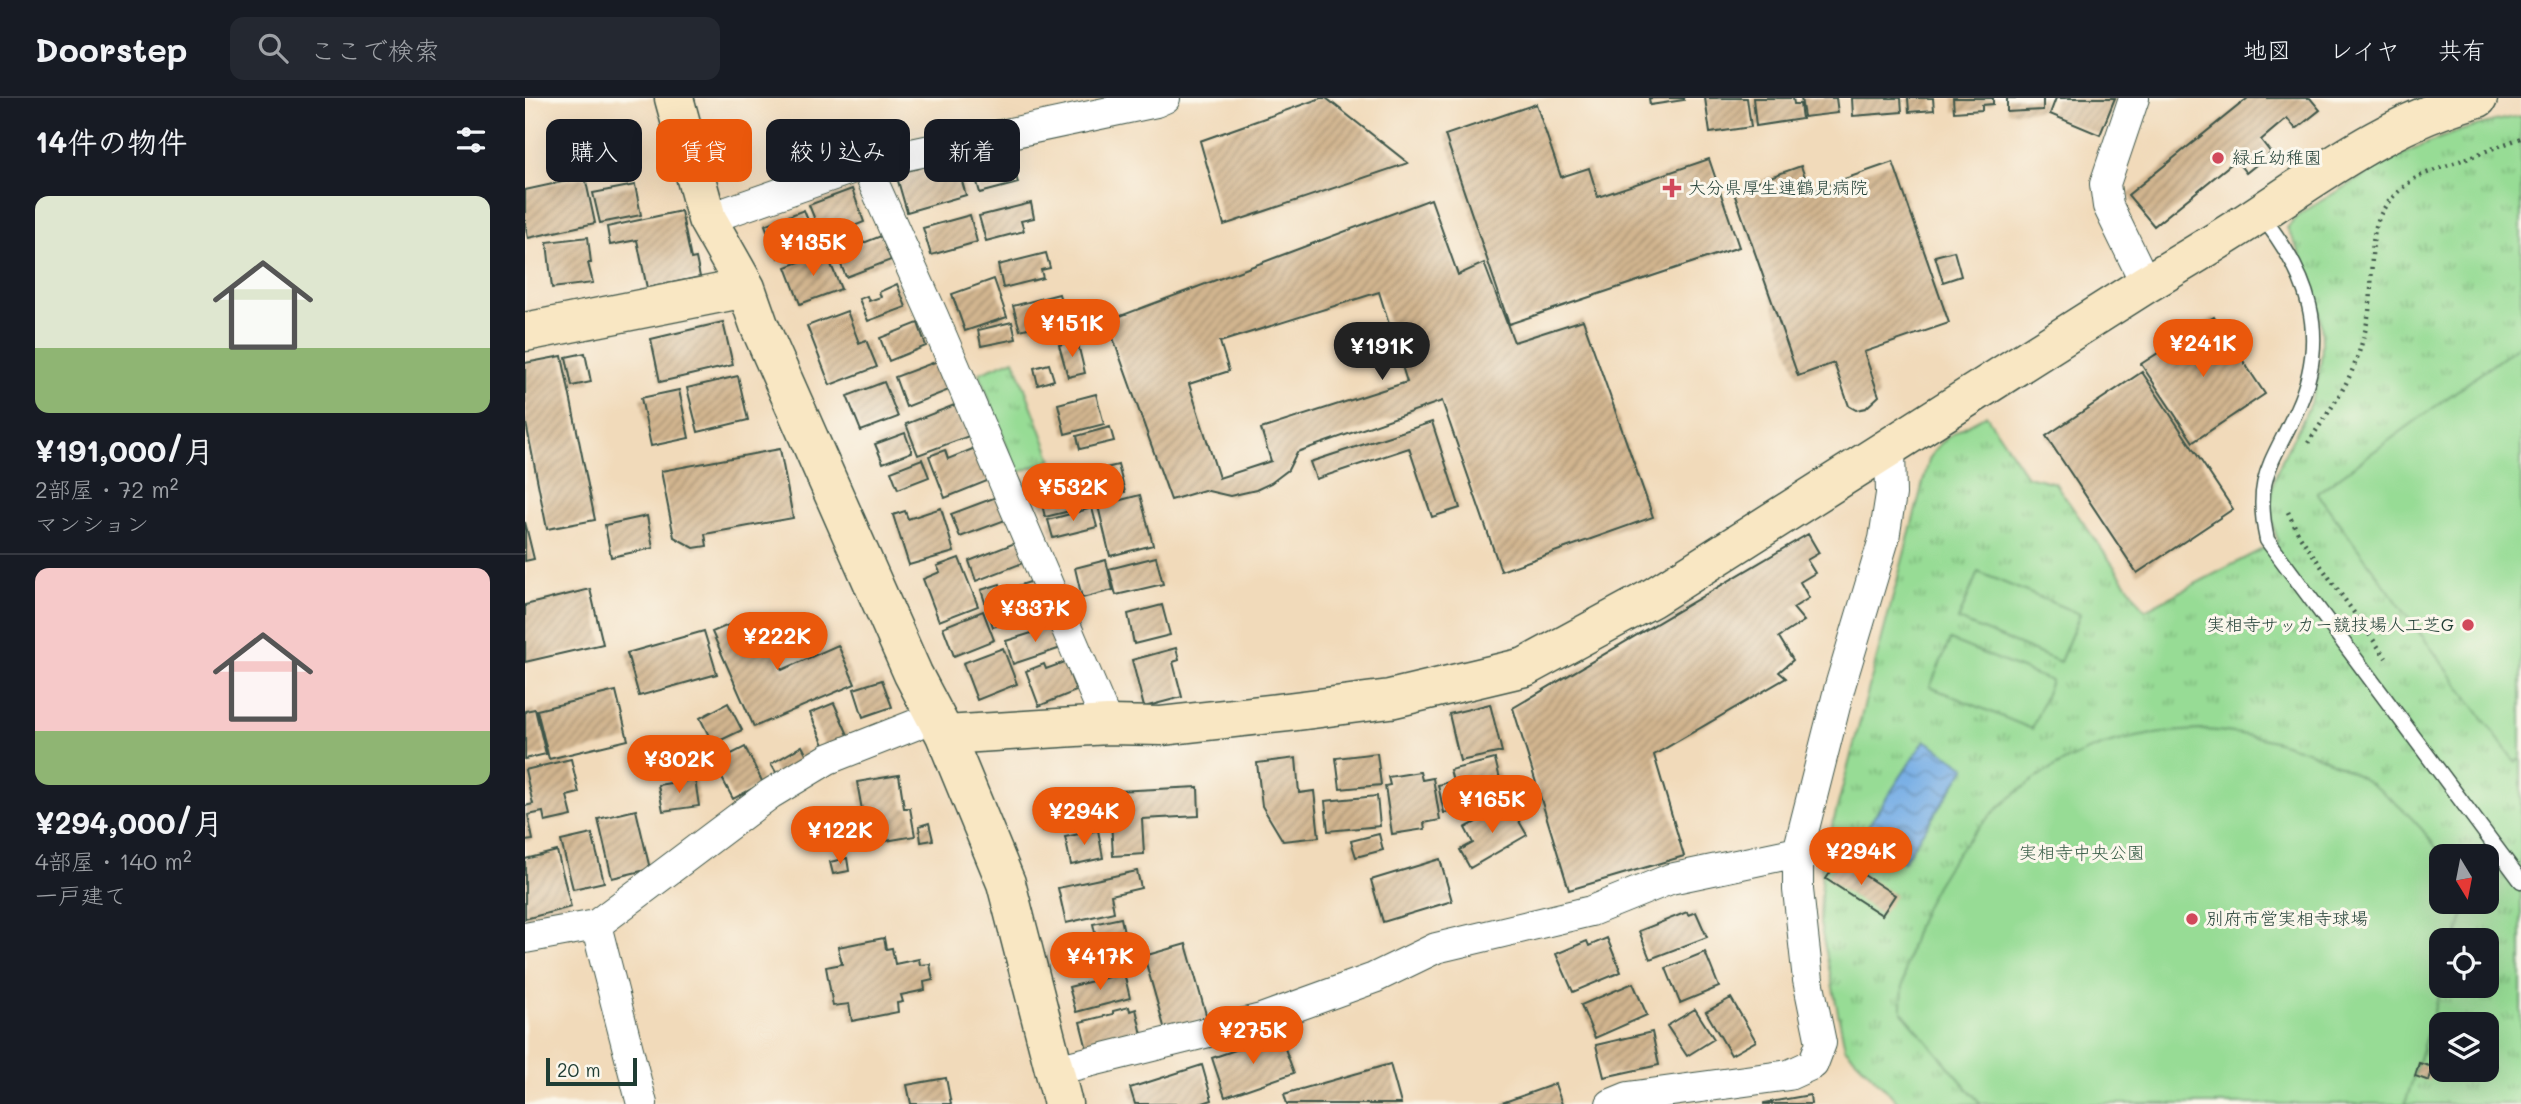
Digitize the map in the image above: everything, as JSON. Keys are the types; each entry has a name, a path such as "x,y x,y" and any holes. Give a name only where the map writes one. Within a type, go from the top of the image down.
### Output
{"street":[{"path":"674,98 707,219 746,288 759,326 907,662 940,726 1006,883 1059,1087 1374,978 1436,948 1591,911 1670,879 1798,852"},
{"path":"910,154 1165,98"},
{"path":"2134,98 2105,184 2108,206 2146,284"},
{"path":"525,938 596,925 770,794 828,759 940,726 1161,726 1377,700 1525,667 1652,598 2260,214 2322,172 2402,126 2453,104 2478,98"},
{"path":"707,219 813,182"},
{"path":"873,182 1108,725"},
{"path":"525,332 746,288"},
{"path":"1611,1104 1628,1097 1789,1075 1813,1064 1821,1043 1808,980 1798,890 1798,852 1840,686 1884,539 1892,494 1889,448"},
{"path":"596,925 642,1104"}],"lane":[{"path":"2260,214 2281,241 2299,273 2310,308 2313,332 2307,382 2298,407 2264,476 2261,493 2262,517 2267,540 2521,881"}],"path":[{"path":"2306,447 2348,381 2358,355 2366,328 2371,294 2371,243 2381,211 2404,185 2419,176 2521,138"},
{"path":"2286,505 2290,521 2299,535 2389,661"}],"green space":[{"name":"実相寺中央公園","path":"2521,116 2521,1104 1900,1104 1845,1048 1820,923 1822,865 1933,452 1953,433 1986,415 2027,476 2055,483 2145,610 2278,541 2272,518 2271,497 2275,478 2309,407 2316,386 2322,344 2318,304 2312,284 2287,228 2300,214 2352,182 2406,153 2462,130"},
{"name":"実相寺サッカー競技場人工芝G","path":"2521,344 2521,758 2515,762 2317,493"},
{"path":"1014,359 1052,460 1017,473 979,373"},
{"path":"1978,572 2080,614 2060,662 1958,620"},
{"path":"1950,640 2051,681 2032,729 1930,687"},
{"name":"別府市営実相寺球場","path":"2204,730 2239,734 2306,751 2368,782 2396,803 2433,844 2429,844 2429,914 2464,914 2460,928 2429,928 2429,998 2438,998 2434,1012 2429,1012 2429,1027 2405,1104 1981,1104 1902,1012 1905,968 1917,926 1936,885 1961,848 1992,814 2026,785 2064,762 2104,745 2166,733"}],"water":[{"path":"1925,740 1966,767 1903,862 1862,835"}],"building":[{"path":"1326,98 1408,163 1224,225 1200,141"},
{"path":"1649,98 1684,98 1684,100 1650,105"},
{"path":"1705,98 1747,98 1751,127 1710,133"},
{"path":"1753,98 1793,98 1794,104 1800,104 1802,119 1756,126"},
{"path":"1801,98 1836,98 1838,113 1804,117"},
{"path":"1852,98 1901,98 1902,112 1853,116"},
{"path":"1908,98 1933,98 1934,110 1909,112"},
{"path":"1953,98 1993,98 1993,104 1982,105 1982,110 1954,112"},
{"path":"2007,98 2043,98 2043,110 2007,112"},
{"path":"2056,98 2115,98 2100,135 2050,114"},
{"path":"2248,98 2310,98 2320,110 2296,129 2287,118 2261,140 2271,153 2246,173 2236,160 2154,226 2128,195"},
{"path":"1536,104 1561,177 1589,168 1598,197 1709,159 1739,247 1509,324 1445,135"},
{"path":"1893,162 1949,323 1864,352 1879,396 1866,408 1856,410 1849,406 1834,363 1798,376 1733,190 1801,166 1810,191"},
{"path":"924,166 924,182 962,182 966,195 907,212 898,182 910,182 910,170"},
{"path":"562,182 586,182 595,223 528,238 525,190"},
{"path":"977,182 1018,182 1018,183 980,193"},
{"path":"635,185 641,215 600,223 593,193"},
{"path":"852,189 864,222 844,230 847,239 826,247 809,205"},
{"path":"1431,199 1458,275 1484,263 1514,342 1583,320 1653,517 1501,571 1442,401 1297,452 1288,470 1256,490 1230,496 1204,490 1171,500 1107,321","holes":["1379,292 1407,382 1261,429 1271,461 1219,478 1189,384 1229,371 1220,342"]},
{"path":"1031,203 1034,218 1021,221 1024,231 986,241 979,216"},
{"path":"804,210 817,243 778,258 765,225"},
{"path":"681,211 691,259 696,258 700,277 647,288 637,240 610,245 607,227"},
{"path":"970,215 977,242 931,255 923,228"},
{"path":"881,236 891,260 846,277 839,260 856,254 853,247"},
{"path":"588,237 591,263 588,263 593,283 552,288 547,242"},
{"path":"1954,251 1961,276 1943,282 1935,256"},
{"path":"826,252 841,289 800,304 786,267"},
{"path":"1046,253 1050,268 1041,270 1043,278 1003,288 998,265"},
{"path":"994,279 1007,317 965,331 952,294"},
{"path":"897,284 906,307 868,321 859,299 867,296 869,301 881,297 879,292"},
{"path":"1059,294 1064,311 1053,314 1055,321 1020,330 1013,306"},
{"path":"847,311 859,343 866,340 877,367 830,385 807,326"},
{"path":"2214,317 2265,394 2193,442 2141,364"},
{"path":"723,322 733,365 660,382 651,339"},
{"path":"1012,322 1016,339 981,346 978,330"},
{"path":"918,323 926,346 889,361 880,338"},
{"path":"1077,340 1085,373 1068,377 1059,345"},
{"path":"585,353 591,382 572,386 566,357"},
{"path":"562,356 595,520 547,529 525,418 525,363"},
{"path":"943,359 954,388 906,407 895,377"},
{"path":"1049,364 1054,380 1038,385 1034,368"},
{"path":"2142,372 2233,509 2137,573 2046,436"},
{"path":"738,376 748,420 698,432 687,388"},
{"path":"884,382 898,417 861,431 847,396"},
{"path":"679,390 689,438 651,446 641,398"},
{"path":"1096,394 1104,424 1065,434 1058,404"},
{"path":"957,404 969,436 918,455 906,424"},
{"path":"1432,422 1460,508 1432,517 1409,448 1316,479 1310,462"},
{"path":"1110,427 1114,441 1080,449 1077,436"},
{"path":"905,433 912,452 883,463 875,444"},
{"path":"980,446 992,479 945,498 929,456 945,450 948,459"},
{"path":"780,449 793,518 705,534 707,546 694,548 674,537 661,471"},
{"path":"922,459 929,477 898,489 891,471"},
{"path":"1118,465 1125,492 1089,501 1082,474"},
{"path":"1079,481 1086,507 1045,517 1039,492"},
{"path":"1140,495 1153,545 1110,556 1098,506"},
{"path":"999,496 1008,519 960,537 951,514"},
{"path":"941,508 954,552 909,565 893,515 905,511 908,519"},
{"path":"1092,508 1097,527 1053,538 1048,520"},
{"path":"647,516 653,548 611,557 605,525"},
{"path":"525,522 534,559 525,561"},
{"path":"1808,534 1819,553 1807,560 1815,573 1800,582 1809,598 1793,608 1804,621 1779,637 1793,660 1779,672 1786,678 1654,755 1684,856 1569,890 1513,708"},
{"path":"1020,541 1028,561 976,581 969,561"},
{"path":"1156,557 1163,584 1116,595 1109,569"},
{"path":"959,558 978,606 939,621 923,579 940,572 937,566"},
{"path":"1106,560 1113,590 1082,598 1075,568"},
{"path":"1033,581 1043,611 993,627 981,590 1000,584 1002,591"},
{"path":"590,589 603,644 525,662 525,605"},
{"path":"1162,605 1170,635 1134,644 1128,614"},
{"path":"983,611 994,640 954,656 943,627"},
{"path":"757,613 782,670 838,645 855,684 754,727 712,632"},
{"path":"1057,625 1064,647 1013,664 1006,641"},
{"path":"704,631 717,674 639,696 627,653"},
{"path":"1003,648 1017,684 977,700 963,663"},
{"path":"1176,648 1179,660 1173,662 1182,697 1144,707 1132,660"},
{"path":"1065,662 1076,691 1039,706 1026,671 1044,664 1046,669"},
{"path":"882,680 892,707 863,717 854,689"},
{"path":"616,691 628,740 549,759 537,710"},
{"path":"728,703 742,730 713,744 700,718"},
{"path":"834,703 852,744 828,754 810,713"},
{"path":"1490,704 1502,752 1460,761 1449,714"},
{"path":"535,709 546,754 525,759 525,711"},
{"path":"802,746 810,761 780,779 771,764"},
{"path":"745,747 763,783 733,799 714,763"},
{"path":"1377,753 1381,785 1340,789 1336,758"},
{"path":"1296,758 1299,793 1314,791 1319,837 1283,841 1262,806 1257,763"},
{"path":"571,759 579,793 567,796 572,816 545,822 543,812 528,815 533,840 525,841 525,806 533,804 525,770"},
{"path":"1495,759 1505,799 1444,813 1438,785 1453,781 1450,770"},
{"path":"1420,772 1422,780 1433,778 1440,820 1424,823 1425,829 1392,834 1385,786 1390,785 1388,777"},
{"path":"899,775 904,808 910,808 915,836 868,844 857,782"},
{"path":"695,779 699,806 663,811 658,785"},
{"path":"1198,787 1199,816 1142,819 1144,854 1113,856 1111,820 1096,821 1095,792"},
{"path":"1377,796 1380,826 1328,831 1325,801"},
{"path":"1509,804 1527,835 1470,868 1460,850 1473,843 1465,828"},
{"path":"1084,805 1087,822 1042,831 1038,814"},
{"path":"636,810 650,869 612,878 598,819"},
{"path":"929,823 933,840 921,842 919,826"},
{"path":"1098,830 1103,858 1071,865 1065,837"},
{"path":"592,834 604,882 573,889 561,841"},
{"path":"1379,834 1383,850 1356,857 1351,841"},
{"path":"557,851 571,907 525,919 525,859"},
{"path":"847,858 849,871 833,874 830,862"},
{"path":"1440,859 1452,901 1383,922 1371,880"},
{"path":"1839,859 1895,895 1882,915 1826,879"},
{"path":"1137,871 1141,888 1111,895 1114,912 1066,923 1058,888"},
{"path":"1687,912 1688,915 1696,912 1707,937 1650,959 1639,931"},
{"path":"1121,918 1129,956 1102,962 1093,924"},
{"path":"884,938 886,949 892,948 895,964 919,959 920,965 930,964 933,980 924,982 925,990 901,995 903,1002 897,1003 898,1012 852,1021 849,1004 833,1006 826,967 842,964 838,947"},
{"path":"1607,938 1621,972 1573,992 1556,954 1587,941 1589,946"},
{"path":"1186,944 1207,1018 1165,1030 1144,956"},
{"path":"1705,952 1719,987 1680,1003 1666,968"},
{"path":"1124,973 1130,998 1076,1012 1069,987"},
{"path":"1633,983 1647,1015 1595,1038 1581,1005"},
{"path":"1731,998 1756,1041 1731,1055 1706,1012"},
{"path":"1129,1007 1130,1011 1136,1009 1143,1039 1088,1053 1080,1022"},
{"path":"1695,1009 1714,1039 1687,1056 1667,1026"},
{"path":"1652,1032 1659,1065 1604,1077 1596,1045"},
{"path":"1280,1035 1294,1073 1225,1097 1212,1058"},
{"path":"2419,1063 2429,1066 2429,1081 2415,1076"},
{"path":"1390,1064 1401,1104 1287,1104 1284,1094"},
{"path":"1202,1065 1212,1100 1200,1104 1135,1104 1130,1088"},
{"path":"946,1078 951,1104 911,1104 907,1085"},
{"path":"1555,1084 1562,1104 1499,1104"},
{"path":"1810,1095 1811,1104 1764,1104 1764,1103"}],"place":[{"name":"緑丘幼稚園","path":"2218,158"},
{"name":"大分県厚生連鶴見病院","path":"1672,188"},
{"name":"実相寺サッカー競技場人工芝G","path":"2468,625"},
{"name":"別府市営実相寺球場","path":"2192,919"}]}
